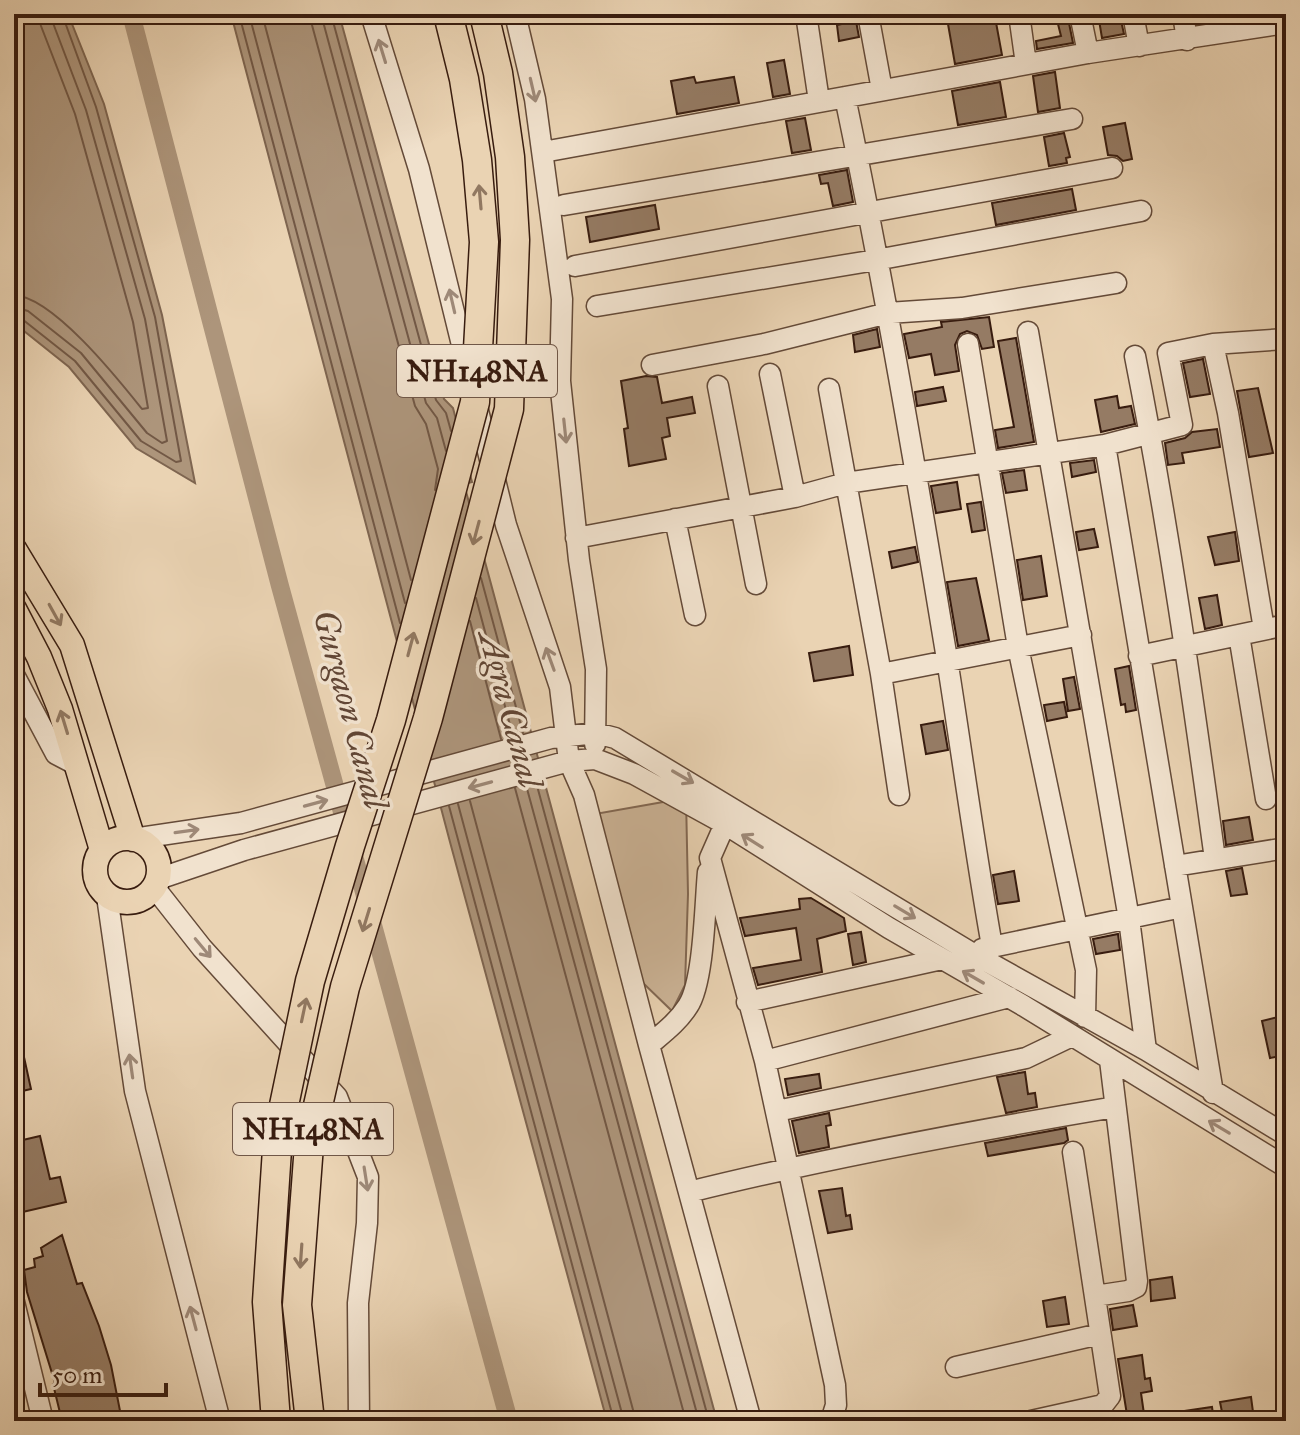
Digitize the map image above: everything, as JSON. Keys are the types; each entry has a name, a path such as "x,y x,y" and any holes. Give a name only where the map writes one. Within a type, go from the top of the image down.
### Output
{"highway":[{"name":"NH148NA","path":"276,1421 267,1302 278,1134 310,981 391,720 475,402 484,242 473,133 448,14"},
{"name":"NH148NA","path":"310,1421 297,1305 309,1145 345,987 428,718 509,409 515,240 510,157 498,73 484,14"}],"main road":[{"path":"14,549 72,645 133,839"},
{"path":"14,609 39,657 60,709 102,850"},
{"path":"116,840 143,842 156,857 159,866 156,883 149,894 134,902 116,901 107,896 96,879 94,869 102,850 116,840"}],"street":[{"path":"371,14 419,169 506,525 560,687 558,737 562,763 584,795 751,1421"},
{"path":"515,14 535,99 562,299 560,381 576,538 597,678 595,759 584,795"},
{"path":"806,14 819,101"},
{"path":"868,14 882,90"},
{"path":"1019,14 1026,64"},
{"path":"1080,14 1088,53"},
{"path":"1133,14 1139,46"},
{"path":"1183,14 1187,40"},
{"path":"543,152 1088,53 1187,40 1259,21 1286,23"},
{"path":"845,97 888,313 992,946"},
{"path":"564,205 1072,119"},
{"path":"575,266 1112,168"},
{"path":"597,306 876,260 1141,211"},
{"path":"652,365 764,344 888,313 962,308 1116,283"},
{"path":"1028,332 1129,919 1146,1050"},
{"path":"576,538 914,471 1105,445 1182,425 1168,353 1213,344 1286,340"},
{"path":"968,344 1018,647 1088,980 1085,1017"},
{"path":"1213,344 1228,413 1264,629"},
{"path":"1135,356 1151,433 1186,647 1215,859"},
{"path":"770,374 795,497"},
{"path":"718,386 756,584"},
{"path":"829,389 881,674 899,795"},
{"path":"1105,445 1213,1093"},
{"path":"675,519 695,615"},
{"path":"1139,656 1286,625"},
{"path":"881,674 1081,635"},
{"path":"1239,635 1266,799"},
{"path":"14,675 56,754 77,765"},
{"path":"133,839 241,823 558,737 596,733 615,738 703,789 970,952 1146,1050 1286,1135"},
{"path":"359,1421 358,1303 367,1223 368,1177 337,1097 202,948 156,883 244,850 562,763 595,759 634,774 725,824 1286,1167"},
{"path":"649,1045 678,1020 690,1004 696,982 710,858 725,824"},
{"path":"1175,866 1286,848"},
{"path":"710,858 777,1111 835,1385 836,1405 831,1421"},
{"path":"107,896 135,1091 220,1421"},
{"path":"970,952 1182,907"},
{"path":"747,1002 942,959"},
{"path":"765,1061 1009,997"},
{"path":"777,1111 1026,1058 1072,1036"},
{"path":"1095,1296 1128,1291 1136,1287 1137,1281 1110,1060"},
{"path":"689,1192 789,1167 965,1132 1115,1107"},
{"path":"1260,1119 1286,1114"},
{"path":"1031,1421 1086,1410 1107,1402 1110,1391 1073,1152"},
{"path":"14,1302 43,1421"},
{"path":"956,1367 1100,1334"}],"shaded area":[{"path":"686,798 688,894 685,985 672,1011 642,982 595,814"}],"water":[{"path":"14,14 68,14 104,104 162,315 195,483 136,448 69,367 14,323"},
{"name":"Agra Canal","path":"231,14 339,14 444,399 453,408 472,482 464,484 717,1421 607,1421"}],"building":[{"path":"1120,16 1124,34 1102,38 1099,20"},
{"path":"995,17 1002,55 955,64 948,24"},
{"path":"1068,18 1073,43 1037,49 1036,41 1061,36 1057,20"},
{"path":"856,21 859,37 839,41 837,25"},
{"path":"784,60 790,94 773,97 767,63"},
{"path":"1055,72 1060,108 1038,112 1033,76"},
{"path":"694,77 696,83 734,77 739,103 677,114 671,81"},
{"path":"1000,82 1006,117 958,125 952,91"},
{"path":"805,118 811,150 792,153 786,121"},
{"path":"1125,123 1132,159 1123,161 1117,156 1108,155 1103,127"},
{"path":"1064,133 1070,157 1066,158 1067,163 1049,166 1044,137"},
{"path":"847,170 853,202 833,206 828,183 821,184 819,175"},
{"path":"1072,189 1076,210 996,225 992,203"},
{"path":"655,205 659,229 590,242 586,217"},
{"path":"989,317 994,347 982,349 977,335 967,331 960,334 955,345 959,371 935,375 931,354 909,358 904,334 942,327 941,322"},
{"path":"877,329 880,347 855,352 853,335"},
{"path":"1016,338 1034,442 998,448 995,430 1014,427 998,341"},
{"path":"1203,359 1210,394 1190,397 1183,363"},
{"path":"657,377 662,403 692,397 695,413 667,418 670,436 662,438 666,459 629,466 624,429 628,428 621,381"},
{"path":"943,387 946,401 917,406 915,392"},
{"path":"1258,388 1273,453 1249,457 1237,391"},
{"path":"1117,396 1119,408 1131,406 1135,424 1101,432 1095,400"},
{"path":"1217,429 1220,447 1182,453 1184,463 1168,465 1165,443 1185,438 1192,432"},
{"path":"1094,460 1096,472 1072,477 1070,463"},
{"path":"1024,470 1027,490 1006,493 1002,473"},
{"path":"957,482 961,509 936,513 931,486"},
{"path":"981,502 985,530 972,532 967,504"},
{"path":"1094,529 1098,547 1079,550 1076,532"},
{"path":"1235,532 1239,561 1215,565 1208,537"},
{"path":"915,547 918,562 892,568 889,552"},
{"path":"1041,556 1047,596 1023,600 1017,560"},
{"path":"976,578 989,640 958,646 947,582"},
{"path":"1217,595 1222,625 1205,629 1199,598"},
{"path":"849,646 853,675 814,681 809,653"},
{"path":"1129,666 1136,710 1126,712 1125,704 1121,705 1115,669"},
{"path":"1074,677 1080,709 1068,711 1063,679"},
{"path":"1064,702 1067,717 1047,721 1044,705"},
{"path":"943,721 948,750 926,754 921,725"},
{"path":"1249,817 1253,840 1226,845 1223,821"},
{"path":"1242,868 1247,894 1231,896 1226,871"},
{"path":"1014,871 1019,901 998,904 993,875"},
{"path":"811,898 844,918 846,931 817,939 822,972 758,985 753,968 801,960 796,928 745,936 740,918 800,909 799,899"},
{"path":"861,932 866,962 853,965 848,934"},
{"path":"1118,934 1120,950 1096,954 1093,939"},
{"path":"1286,1015 1286,1055 1270,1058 1262,1021"},
{"path":"20,1039 31,1089 14,1093 14,1040"},
{"path":"1025,1072 1028,1094 1035,1093 1037,1107 1006,1113 997,1077"},
{"path":"819,1074 821,1088 788,1095 785,1079"},
{"path":"829,1113 831,1125 826,1126 829,1147 799,1153 792,1121"},
{"path":"1066,1128 1068,1140 1064,1143 988,1156 985,1143"},
{"path":"40,1136 50,1179 60,1177 66,1202 14,1214 14,1142"},
{"path":"842,1188 846,1216 850,1215 852,1229 828,1233 819,1191"},
{"path":"62,1235 77,1284 82,1283 99,1326 111,1365 122,1421 62,1421 55,1383 27,1292 24,1270 35,1267 34,1259 43,1256 41,1248"},
{"path":"1172,1277 1175,1298 1151,1301 1150,1280"},
{"path":"1065,1297 1069,1324 1047,1327 1043,1301"},
{"path":"1133,1305 1137,1326 1113,1330 1110,1309"},
{"path":"1142,1355 1145,1379 1150,1378 1152,1391 1141,1393 1145,1421 1128,1421 1118,1359"},
{"path":"1251,1397 1253,1412 1223,1417 1220,1402"},
{"path":"1212,1407 1214,1421 1171,1421 1170,1413"}],"waterway":[{"name":"Gurgaon Canal","path":"131,14 280,586 509,1421"}]}
